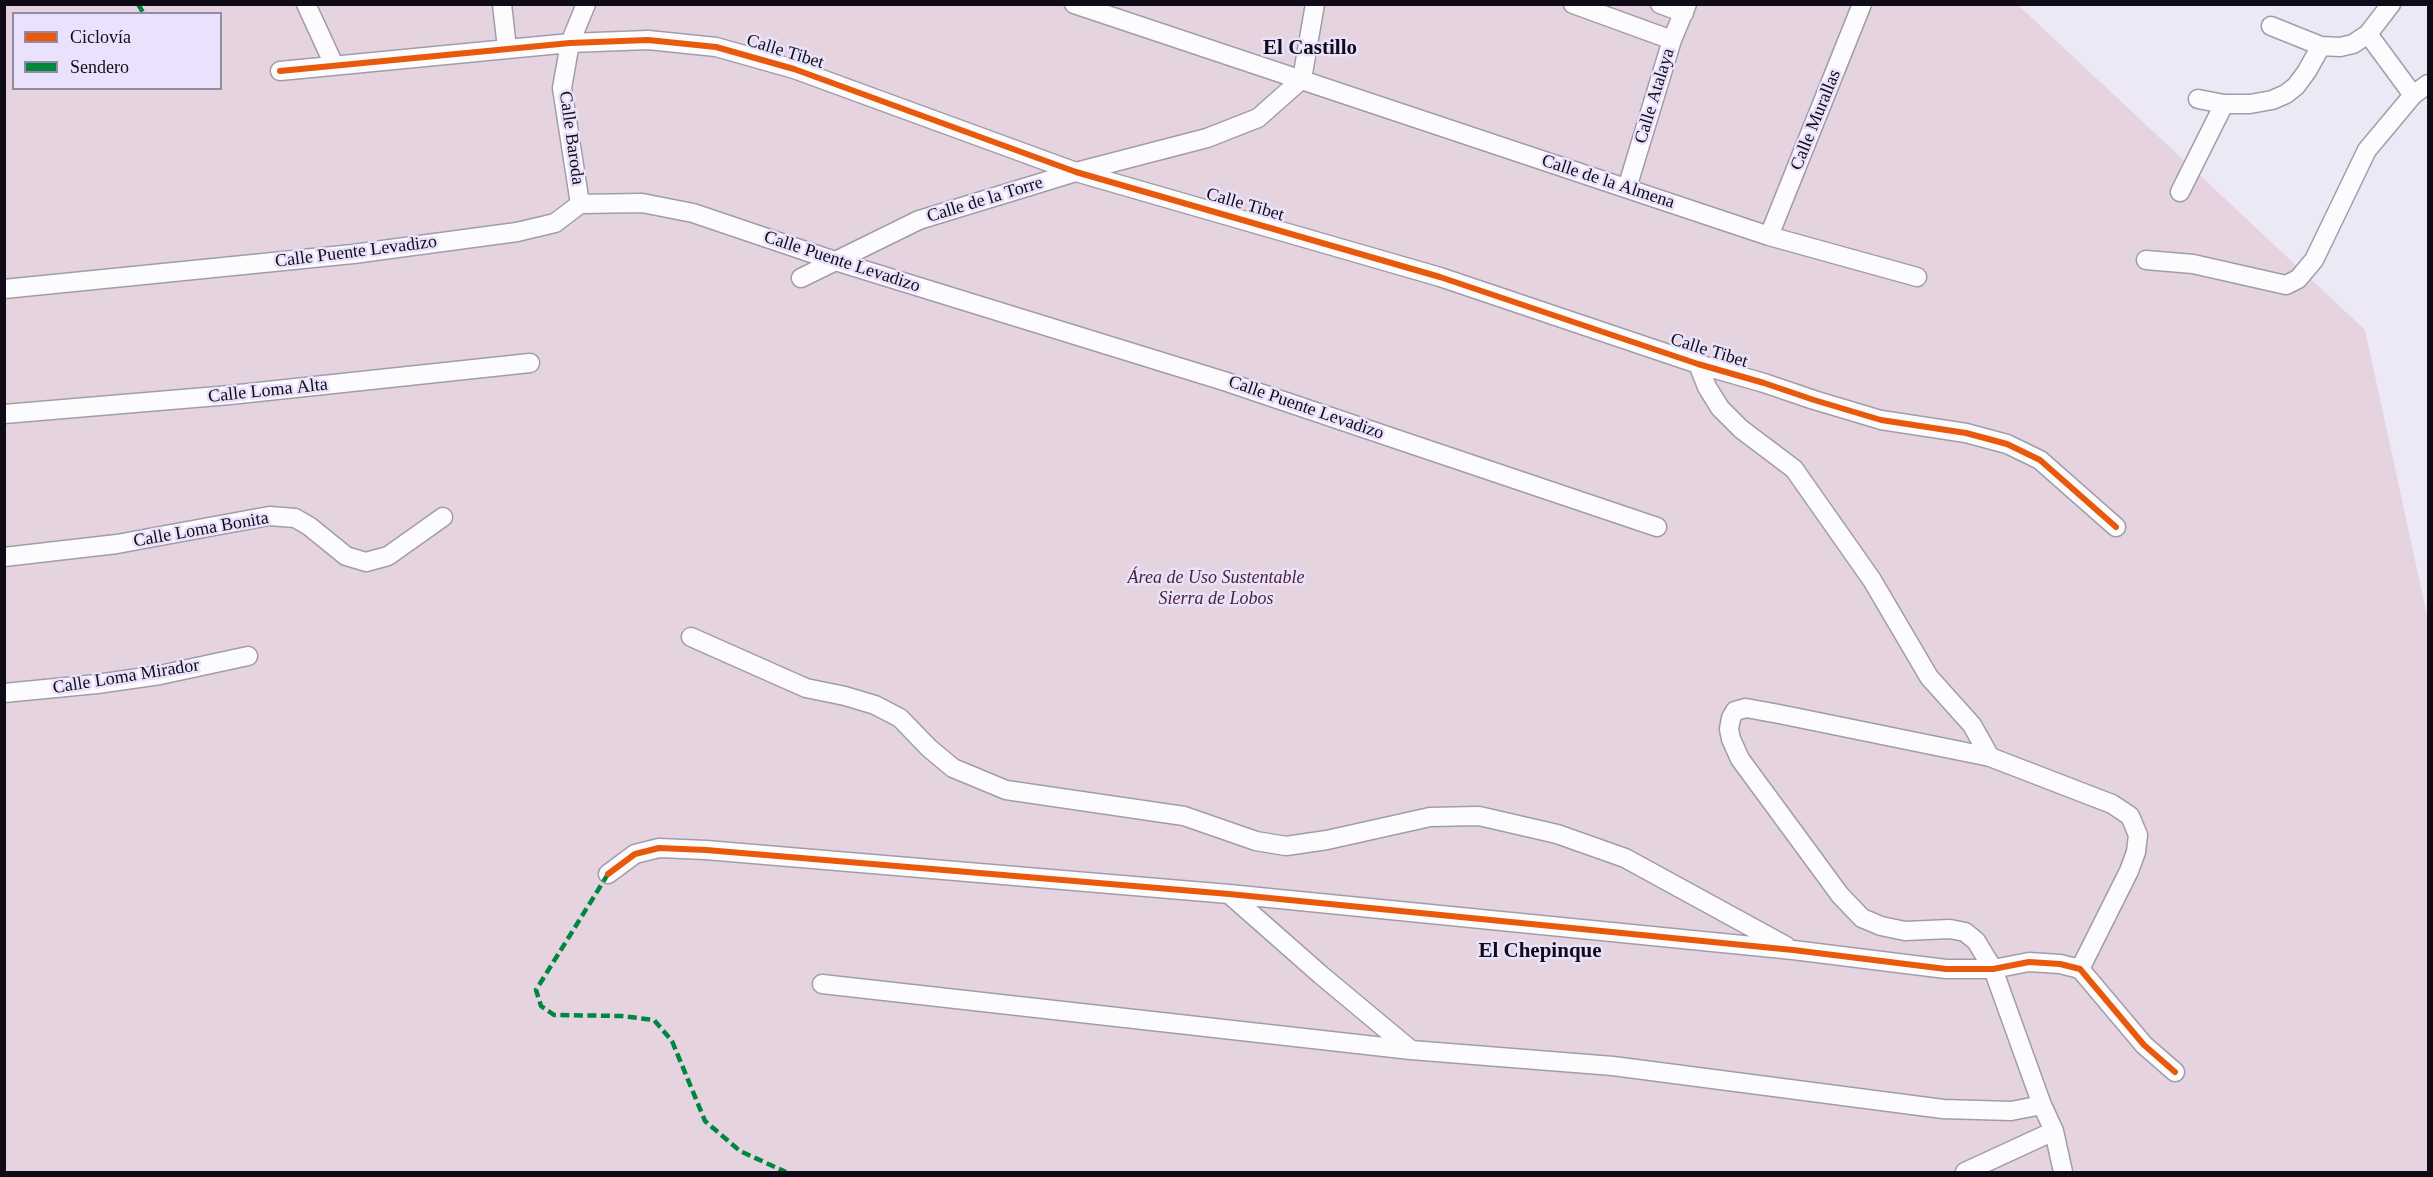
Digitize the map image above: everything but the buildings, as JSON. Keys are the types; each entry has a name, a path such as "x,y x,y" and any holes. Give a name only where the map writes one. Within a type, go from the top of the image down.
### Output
{"street":[{"path":"306,4 334,65"},
{"path":"502,4 507,48"},
{"name":"Calle Baroda","path":"580,204 562,88 570,43 586,4"},
{"name":"Calle de la Almena","path":"1074,4 1769,236 1917,277"},
{"path":"1302,80 1316,4"},
{"path":"1573,4 1672,40"},
{"path":"1660,4 1685,9"},
{"name":"Calle Murallas","path":"1769,236 1862,4"},
{"path":"2271,26 2321,46 2340,47 2353,44 2368,34 2391,4"},
{"name":"Calle Atalaya","path":"1627,188 1672,40 1685,9"},
{"path":"2368,34 2413,95"},
{"name":"Calle Tibet","path":"280,71 570,43 648,40 716,47 794,69 1076,172 1440,277 1698,364 1881,420 1966,433 2007,444 2040,460 2116,527"},
{"path":"2198,99 2224,104 2250,104 2272,100 2286,94 2296,86 2307,71 2321,46"},
{"name":"Calle de la Torre","path":"801,278 919,220 1076,172 1207,138 1258,118 1302,80"},
{"path":"2146,260 2193,264 2286,285 2298,279 2313,260 2367,150 2413,95 2428,84"},
{"path":"2180,192 2224,104"},
{"name":"Calle Puente Levadizo","path":"4,289 353,254 517,232 555,223 580,204 642,203 693,213 835,261 1227,382 1657,527"},
{"name":"Calle Loma Alta","path":"4,414 230,395 530,363"},
{"path":"1698,364 1707,387 1720,408 1742,429 1794,470 1872,580 1929,677 1972,724 1990,756"},
{"name":"Calle Loma Bonita","path":"4,557 117,544 269,516 295,518 309,526 346,556 366,562 388,556 444,518"},
{"path":"691,638 806,688 875,705 900,718 929,748 953,768 1006,790 1184,816 1256,841 1286,846 1327,840 1430,817 1479,816 1557,834 1625,858 1793,950"},
{"name":"Calle Loma Mirador","path":"4,693 160,675 248,656"},
{"path":"2063,1173 2054,1131 2042,1105 1992,969 1976,941 1965,932 1950,929 1905,931 1881,926 1862,918 1840,895 1740,759 1729,729 1735,711 1746,708 1990,756 2112,804 2130,816 2138,835 2136,852 2129,871 2080,969"},
{"path":"608,873 634,854 660,848 1002,873 1229,894 1793,950 1946,969 1992,969 2029,962 2060,964 2080,969 2144,1045 2175,1072"},
{"path":"1229,894 1411,1050"},
{"path":"822,984 1411,1050 1613,1066 1943,1109 2011,1111 2042,1105"},
{"path":"1965,1173 2054,1131"}],"green space":[{"name":"Área de Uso Sustentable Sierra de Lobos","path":"5,5 2018,5 2365,330 2428,620 2428,1172 5,1172"}],"marked path":[{"path":"138,4 143,12"},
{"path":"608,874 536,990 541,1006 554,1015 622,1016 654,1020 672,1041 705,1121 740,1151 786,1172"}],"cycle path":[{"path":"280,71 570,43 648,40 716,47 794,69 1076,172 1440,277 1698,364 1814,400 1881,420 1966,433 2007,444 2040,460 2116,527"},
{"path":"608,874 635,854 659,848 706,850 1229,894 1793,950 1946,969 1993,969 2029,962 2060,964 2080,969 2144,1045 2175,1072"}],"district":[{"name":"El Castillo","path":"1310,49"},
{"name":"El Chepinque","path":"1540,952"}]}
